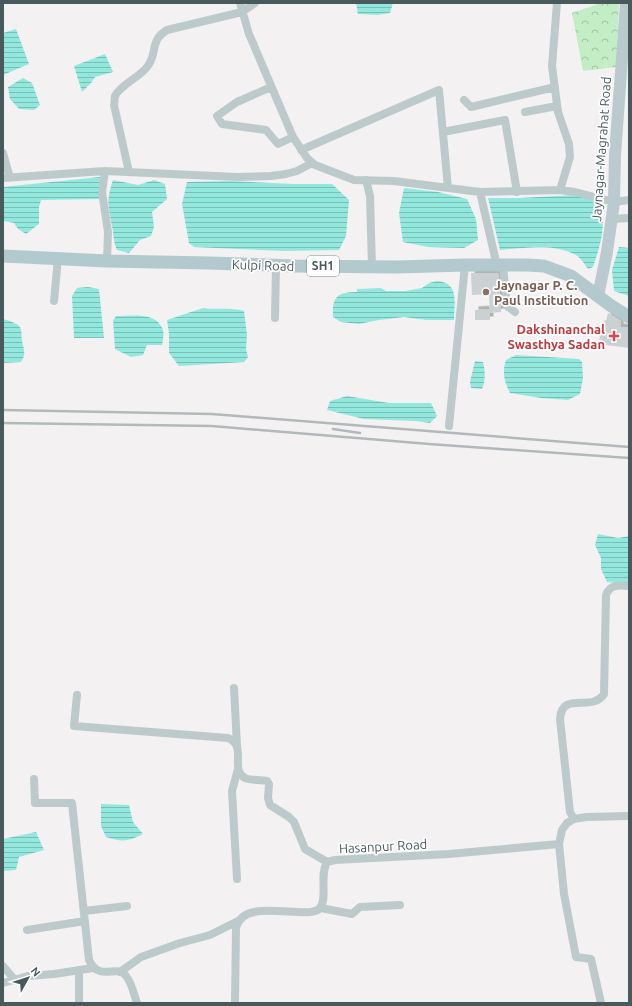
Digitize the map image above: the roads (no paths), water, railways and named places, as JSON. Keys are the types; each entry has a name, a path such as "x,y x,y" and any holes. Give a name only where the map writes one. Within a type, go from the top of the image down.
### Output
{"main road":[{"name":"Jaynagar-Magrahat Road","path":"598,296 607,252 614,202 615,155 625,66 626,3"},
{"name":"Kulpi Road","path":"3,256 107,261 372,267 465,265 544,266 571,276 629,317"}],"street":[{"path":"240,3 249,34 293,137 301,150 312,163 354,180 394,181 480,192 560,190 575,192 614,202 629,200"},
{"path":"129,172 114,105 115,96 120,90 148,67 156,40 160,34 167,30 242,12 255,3"},
{"path":"557,3 552,66 557,106 569,144 570,157 560,190"},
{"path":"271,87 237,102 217,116 222,124 266,130 278,144 293,137"},
{"path":"464,100 472,107 555,87"},
{"path":"301,150 439,90 448,188"},
{"path":"525,112 557,106"},
{"path":"443,132 505,120 517,192"},
{"path":"3,153 6,178 105,171 237,177 271,176 297,171 312,163"},
{"path":"105,171 102,192 108,232 107,261"},
{"path":"366,180 370,196 372,267"},
{"path":"480,192 500,266 507,306 515,312"},
{"path":"611,219 629,218"},
{"path":"54,301 58,258"},
{"path":"275,318 276,265"},
{"path":"449,426 465,265"},
{"path":"574,819 570,812 560,719 561,712 568,704 572,702 588,703 597,701 601,699 604,694 606,595 610,588 616,585 629,586"},
{"path":"234,688 238,769 232,791 237,879"},
{"path":"77,695 74,726 228,738 233,740 237,746"},
{"path":"238,769 246,779 267,781 269,784 268,798 270,805 294,822 305,849 327,862"},
{"path":"34,778 35,803 72,803 89,960 93,968"},
{"path":"601,1003 591,959 576,957 564,894 559,844 562,830 567,823 574,819 587,817 629,816"},
{"name":"Hasanpur Road","path":"321,908 323,900 324,868 327,862 335,860 449,854 559,844"},
{"path":"235,1003 236,928 238,921 242,916 267,911 310,912 317,911 321,908 352,914 360,907 400,905"},
{"path":"84,911 127,906"},
{"path":"27,930 85,921"},
{"path":"120,972 141,958 180,943 210,935 238,921"},
{"path":"3,966 15,980"},
{"path":"3,983 28,976 93,968 99,971 120,972 126,976 137,1003"},
{"path":"79,970 79,1003"}],"water":[{"path":"356,3 393,3 390,13 377,15 358,14"},
{"path":"16,29 29,64 3,75 3,33"},
{"path":"105,54 113,72 95,77 82,92 74,66"},
{"path":"23,78 32,83 40,105 34,110 19,109 10,99 8,87"},
{"path":"100,177 99,199 41,200 39,207 39,224 26,234 18,229 14,223 3,221 3,187"},
{"path":"113,180 138,185 154,180 165,184 167,199 152,212 154,227 151,236 140,240 129,253 117,250 115,244 108,203"},
{"path":"229,181 332,184 349,200 346,236 339,250 284,251 194,247 189,243 182,204 187,182"},
{"path":"404,188 438,192 467,199 476,219 478,240 464,248 428,247 403,242 399,213"},
{"path":"575,195 590,199 597,205 601,213 603,222 601,241 593,267 588,269 576,255 558,249 539,247 500,250 488,198"},
{"path":"619,247 629,248 629,296 614,291 612,270"},
{"path":"437,281 449,286 452,290 455,301 454,320 426,320 404,317 359,324 341,322 333,317 335,300 337,297 345,293 357,292 357,289 381,288 386,291 405,291 422,288 429,283"},
{"path":"88,287 99,289 104,338 74,338 72,296 77,288"},
{"path":"203,308 234,309 244,311 247,335 246,349 248,357 244,362 179,366 169,353 167,320"},
{"path":"136,315 149,317 155,320 160,324 163,330 162,345 147,345 143,355 131,357 115,349 113,321 116,316"},
{"path":"3,319 14,323 20,328 24,349 23,359 21,362 3,363"},
{"path":"516,355 579,359 582,362 583,378 580,394 568,400 541,398 510,393 505,380 504,369 506,360"},
{"path":"475,361 483,362 485,375 482,389 471,388 470,382"},
{"path":"347,396 389,403 431,403 437,416 430,423 364,419 327,410 330,401"},
{"path":"598,534 618,538 629,536 629,583 607,582 601,569 601,558 595,545"},
{"path":"101,804 129,805 133,822 143,834 133,839 124,840 116,840 106,837 101,826"},
{"path":"36,832 44,850 19,857 16,870 3,871 3,839"}],"railway":[{"path":"3,410 212,414 629,447"},
{"path":"3,423 212,426 429,444 629,458"},
{"path":"333,429 360,433"}],"place":[{"name":"Jaynagar P. C. Paul Institution","path":"486,292"},
{"name":"Dakshinanchal Swasthya Sadan","path":"614,336"}]}
